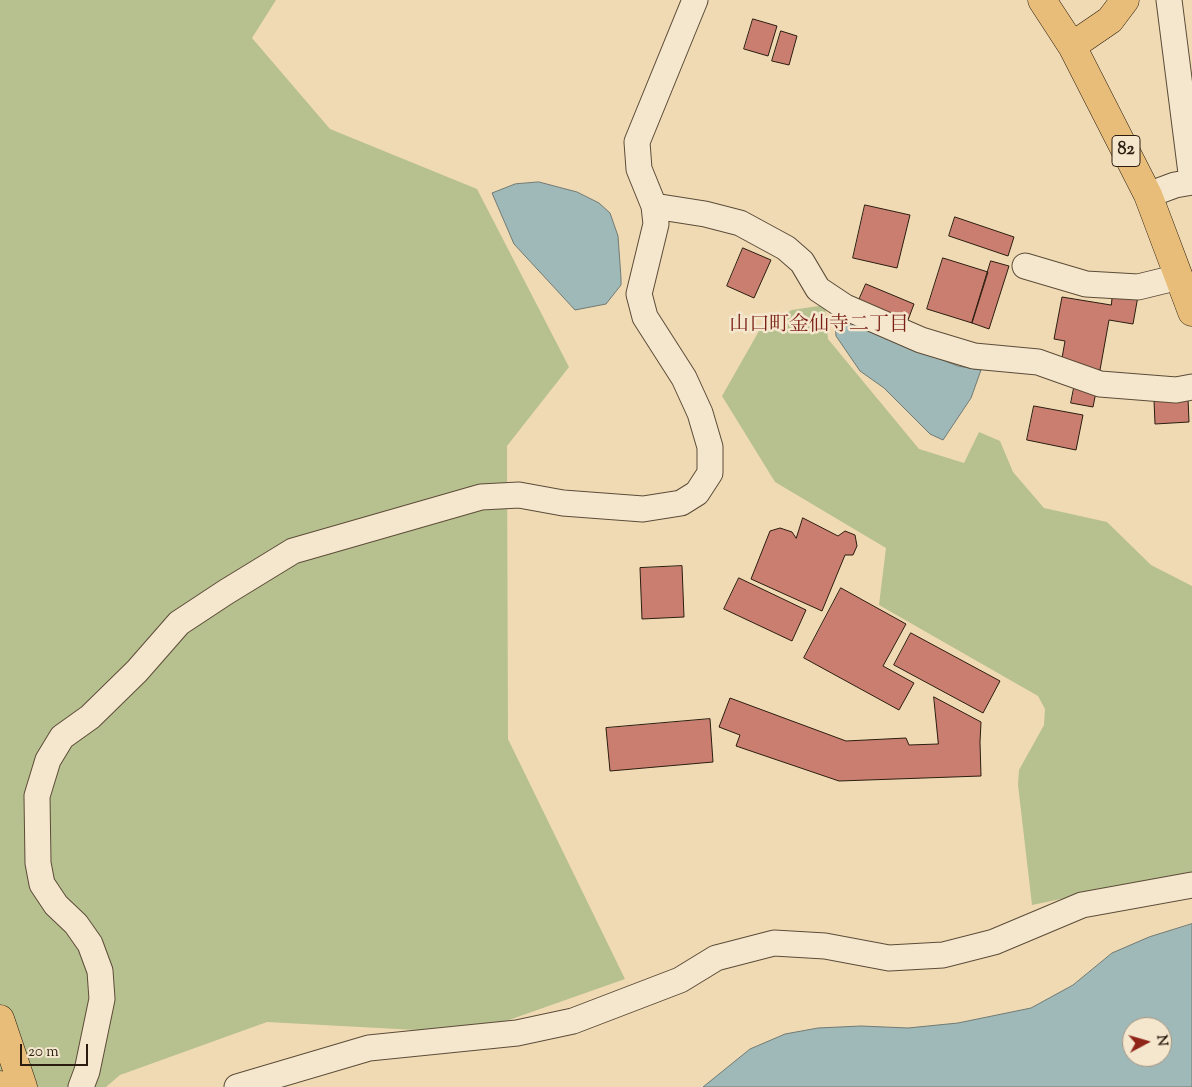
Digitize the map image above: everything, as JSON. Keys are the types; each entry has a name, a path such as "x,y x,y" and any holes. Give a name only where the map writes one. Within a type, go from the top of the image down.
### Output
{"main road":[{"name":"82","path":"1042,0 1072,46 1148,195 1192,312"},
{"path":"1072,46 1110,20 1125,0"},
{"path":"0,1019 23,1087"}],"street":[{"path":"81,1087 87,1072 102,1000 100,971 90,944 76,924 56,905 42,884 38,863 37,796 48,760 62,737 90,717 138,671 179,623 293,551 481,496 519,495 563,503 643,510 681,503 697,493 710,473 710,447 700,413 684,378 645,318 639,294 656,224 654,206 639,170 637,142 695,0"},
{"path":"1148,195 1192,181 1169,0"},
{"path":"654,206 704,214 740,223 786,248 802,262 818,289 845,307 921,340 974,356 1038,362 1100,384 1176,390 1192,387"},
{"path":"1024,266 1086,284 1138,287 1179,277"},
{"path":"237,1087 370,1048 517,1032 573,1021 680,980 716,958 774,943 826,946 889,958 943,955 994,942 1082,905 1192,885"}],"green space":[{"path":"0,0 276,0 252,38 330,129 477,189 569,367 507,446 508,739 625,979 472,1033 267,1022 120,1075 106,1087 0,1087"},
{"path":"825,305 828,339 919,449 964,463 979,432 1000,441 1013,472 1044,508 1107,522 1151,565 1192,586 1192,872 1032,905 1018,785 1019,770 1044,725 1045,709 1038,696 879,605 886,548 775,482 722,396 763,324 792,310"}],"water":[{"path":"539,182 577,192 599,203 610,213 618,236 621,285 606,304 575,310 514,244 492,193 515,184"},
{"path":"847,320 858,327 958,366 981,370 971,398 943,440 930,434 884,388 860,371 836,336 835,321"},
{"path":"1192,924 1192,1087 703,1087 750,1049 785,1034 818,1028 861,1026 908,1028 958,1023 1031,1008 1073,985 1112,953 1149,937"}],"building":[{"path":"753,19 777,26 768,56 744,49"},
{"path":"781,31 797,36 789,65 772,61"},
{"path":"865,205 910,215 897,268 853,258"},
{"path":"955,217 1014,237 1008,256 949,236"},
{"path":"743,248 771,260 754,298 727,286"},
{"path":"943,258 988,272 972,323 927,309"},
{"path":"991,261 1009,266 989,329 972,323"},
{"path":"866,284 914,304 908,320 859,300"},
{"path":"1113,292 1138,296 1133,324 1109,320 1100,370 1061,364 1065,341 1054,339 1062,297 1111,305"},
{"path":"1074,388 1096,392 1093,407 1071,403"},
{"path":"1188,398 1189,422 1155,424 1154,400"},
{"path":"1034,406 1083,415 1076,450 1027,440"},
{"path":"803,518 838,536 845,531 855,535 857,546 853,555 845,555 822,611 751,579 770,531 780,528 792,532 796,538"},
{"path":"682,566 684,617 642,619 640,568"},
{"path":"739,578 806,610 792,641 724,609"},
{"path":"841,588 906,624 883,666 914,683 899,710 804,658"},
{"path":"911,633 1000,681 983,713 894,665"},
{"path":"934,697 981,722 981,776 839,781 736,746 740,735 719,727 730,698 846,741 906,738 909,745 938,744"},
{"path":"710,719 713,762 610,771 606,728"}],"district":[{"name":"山口町金仙寺二丁目","path":"819,327"}]}
